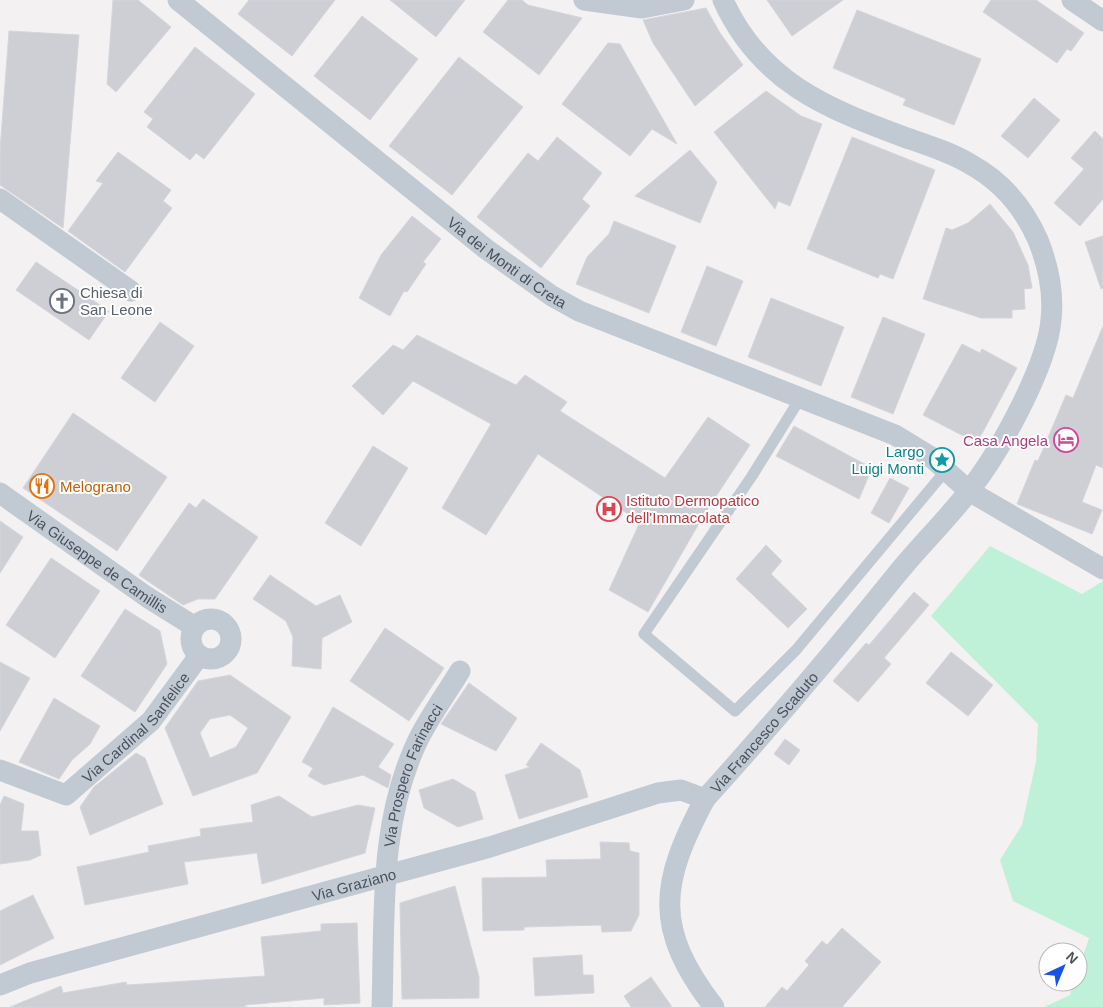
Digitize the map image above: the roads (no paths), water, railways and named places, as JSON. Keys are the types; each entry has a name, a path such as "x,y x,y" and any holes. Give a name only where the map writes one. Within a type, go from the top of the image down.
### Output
{"street":[{"name":"Via dei Monti di Creta","path":"178,0 434,208 552,296 579,311 890,433 916,447 947,469"},
{"path":"584,0 642,8 684,0"},
{"name":"Via Francesco Scaduto","path":"714,1007 700,989 678,948 672,929 668,903 671,880 678,858 705,799 807,685 904,565 969,491 990,461 1011,424 1040,360 1050,332 1052,305 1050,283 1043,253 1030,224 1005,190 970,163 818,102 791,86 771,70 749,44 723,0"},
{"path":"1072,0 1103,21"},
{"path":"0,199 131,291"},
{"path":"947,469 969,491 1103,569"},
{"name":"Via Giuseppe de Camillis","path":"0,493 146,598 194,626"},
{"path":"208,618 224,623 230,630 231,639 229,647 224,654 216,658 207,659 199,656 193,648 190,638 194,626 208,618"},
{"name":"Via Cardinal Sanfelice","path":"0,770 66,795 151,721 199,656"},
{"name":"Via Prospero Farinacci","path":"382,1007 385,876 396,805 418,740 460,671"},
{"name":"Via Graziano","path":"0,986 30,973 490,847 658,793 681,790 705,799"}],"lane":[{"path":"801,397 752,476 644,634 735,711 796,650 947,469"}],"place":[{"name":"Chiesa di San Leone","path":"62,301"},
{"name":"Casa Angela","path":"1066,440"},
{"name":"Largo Luigi Monti","path":"942,460"},
{"name":"Melograno","path":"42,486"},
{"name":"Istituto Dermopatico dell'Immacolata","path":"609,509"}]}
